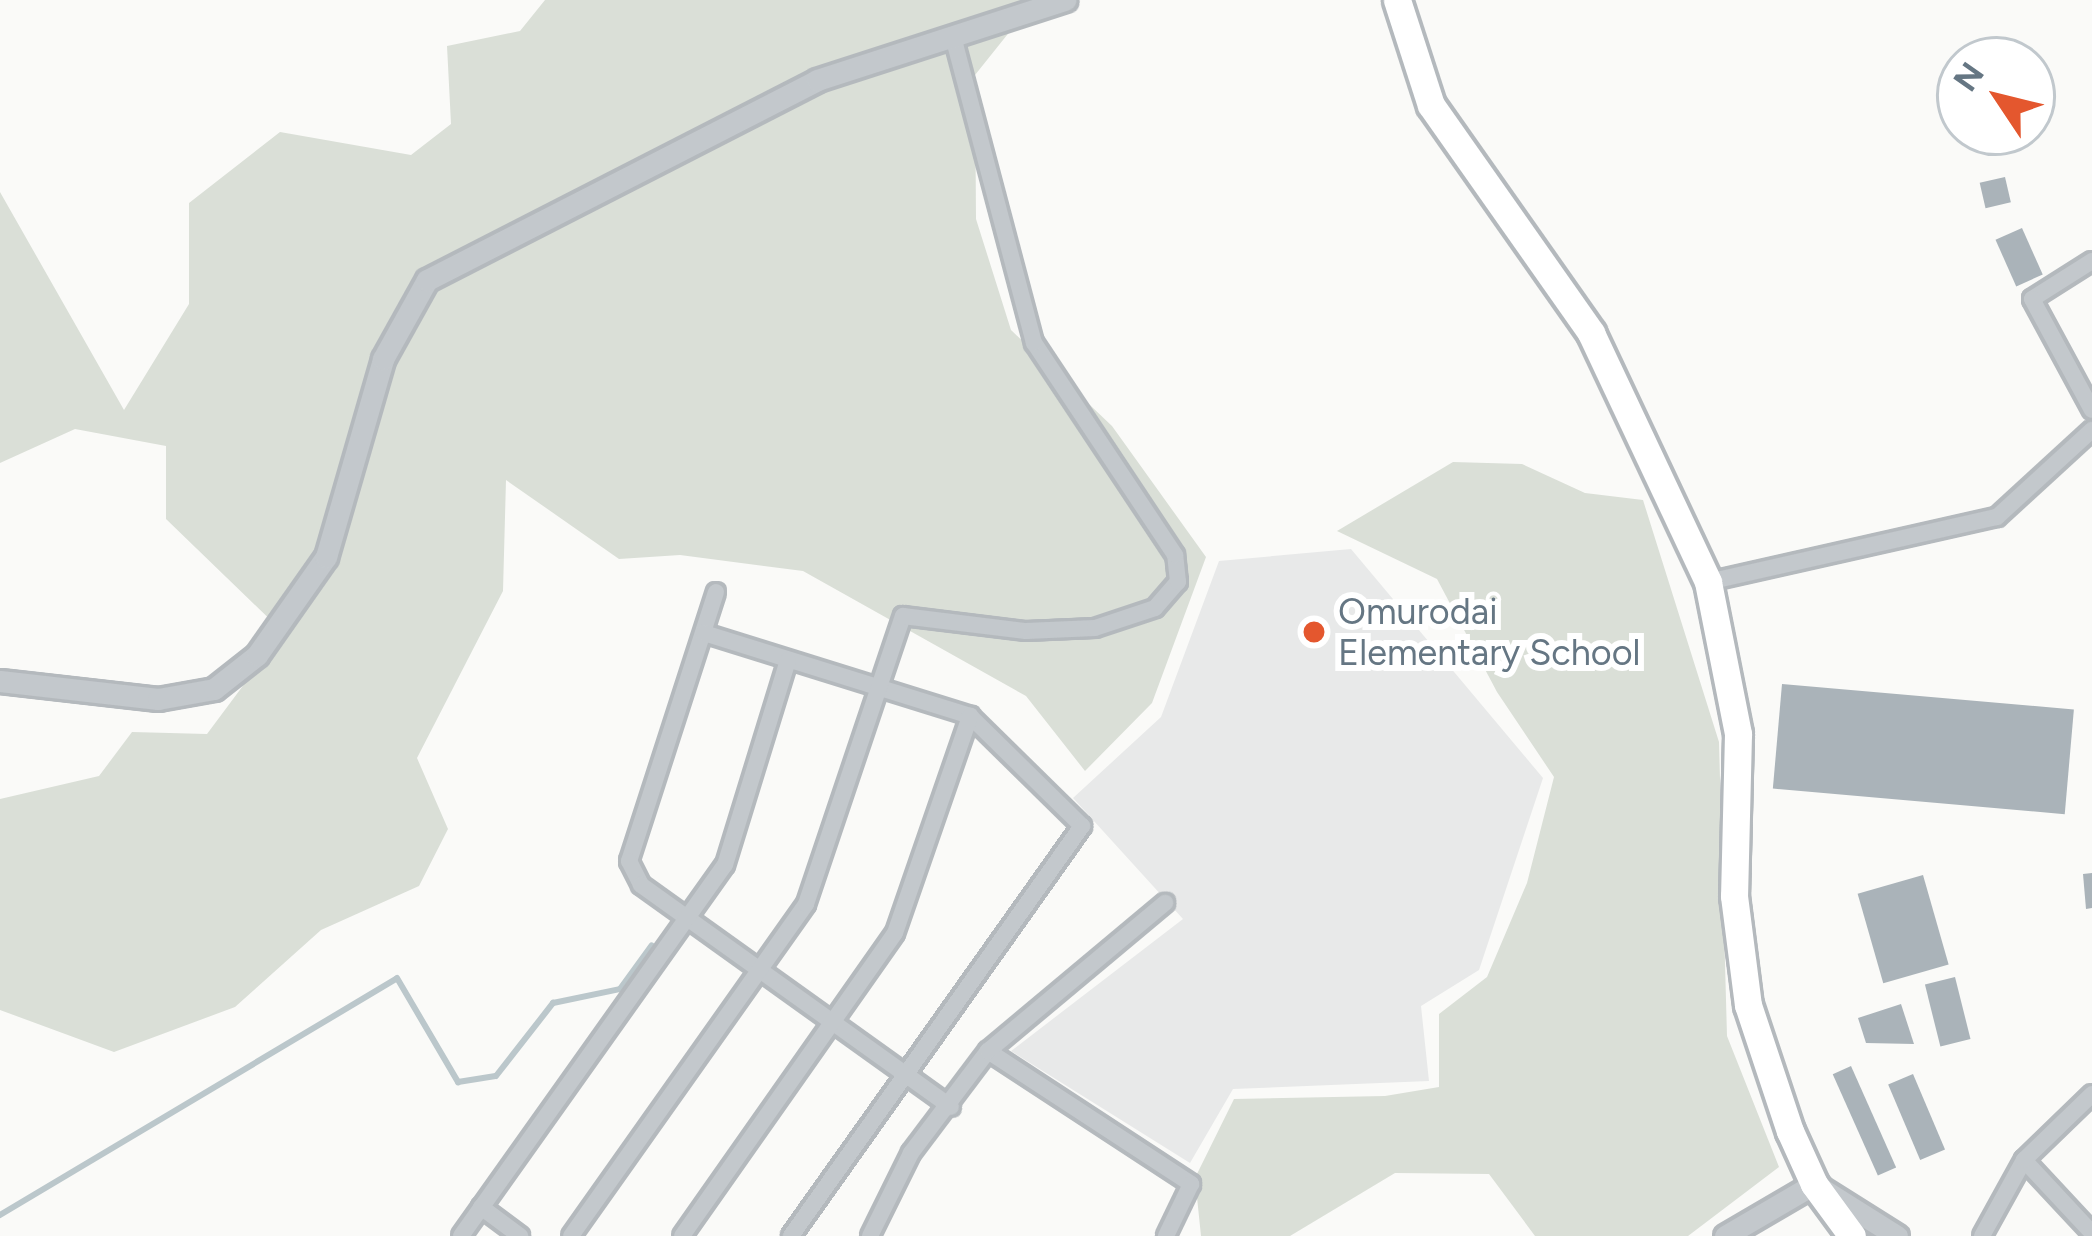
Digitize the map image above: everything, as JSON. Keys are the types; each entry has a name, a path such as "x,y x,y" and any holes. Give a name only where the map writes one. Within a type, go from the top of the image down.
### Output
{"highway":[{"path":"1397,0 1431,105 1591,333 1708,582 1738,734 1734,896 1748,1005 1814,1184 1852,1236"}],"street":[{"path":"0,682 158,699 214,689 257,655 326,557 383,359 427,280 817,80 1065,0"},
{"path":"571,1236 806,904 903,616 1026,632 1095,628 1156,608 1178,582 1175,555 1034,344 953,36"},
{"path":"2092,261 2032,299 2092,410"},
{"path":"1708,582 1997,517 2092,430"},
{"path":"716,592 629,861 641,885 951,1107"},
{"path":"704,633 970,716 1082,826 791,1236"},
{"path":"461,1236 725,865 788,660"},
{"path":"682,1236 895,933 970,716"},
{"path":"871,1236 911,1153 951,1107 988,1052 1165,903"},
{"path":"988,1052 1191,1184 1166,1236"},
{"path":"1982,1236 2024,1160 2092,1094"},
{"path":"2024,1160 2092,1234"},
{"path":"1725,1236 1814,1184 1897,1236"},
{"path":"481,1207 520,1236"}],"shaded area":[{"path":"545,0 1035,0 975,75 976,219 1011,330 1112,426 1206,557 1152,703 1085,771 1026,696 803,571 680,555 619,559 506,480 503,591 417,758 448,829 419,886 321,930 235,1007 114,1052 0,1010 0,799 99,776 132,732 207,734 283,632 166,519 166,446 75,429 0,463 0,192 124,410 189,304 189,203 280,132 411,155 451,124 447,46 520,31"},
{"path":"1453,462 1522,464 1585,493 1643,500 1719,742 1727,1036 1779,1167 1688,1236 1535,1236 1489,1174 1395,1173 1290,1236 1201,1236 1195,1178 1234,1099 1385,1096 1439,1087 1439,1014 1487,977 1527,883 1554,777 1497,692 1437,579 1337,531"},
{"path":"1351,549 1543,778 1479,970 1421,1006 1429,1081 1233,1089 1190,1163 1011,1051 1183,919 1073,798 1161,717 1219,561"}],"building":[{"path":"2005,177 2011,202 1986,208 1980,183"},
{"path":"2022,228 2043,275 2016,286 1996,240"},
{"path":"1782,684 2074,710 2065,814 1773,789"},
{"path":"2092,873 2092,908 2086,909 2083,874"},
{"path":"1923,875 1949,964 1883,983 1858,894"},
{"path":"1955,977 1970,1039 1940,1047 1925,984"},
{"path":"1901,1004 1914,1044 1866,1043 1858,1018"},
{"path":"1851,1066 1896,1167 1878,1176 1833,1074"},
{"path":"1913,1074 1945,1149 1920,1160 1888,1085"}],"waterway":[{"path":"0,1215 397,978 458,1082 496,1076 553,1003 620,989 652,945"}],"place":[{"name":"Omurodai Elementary School","path":"1314,632"}]}
